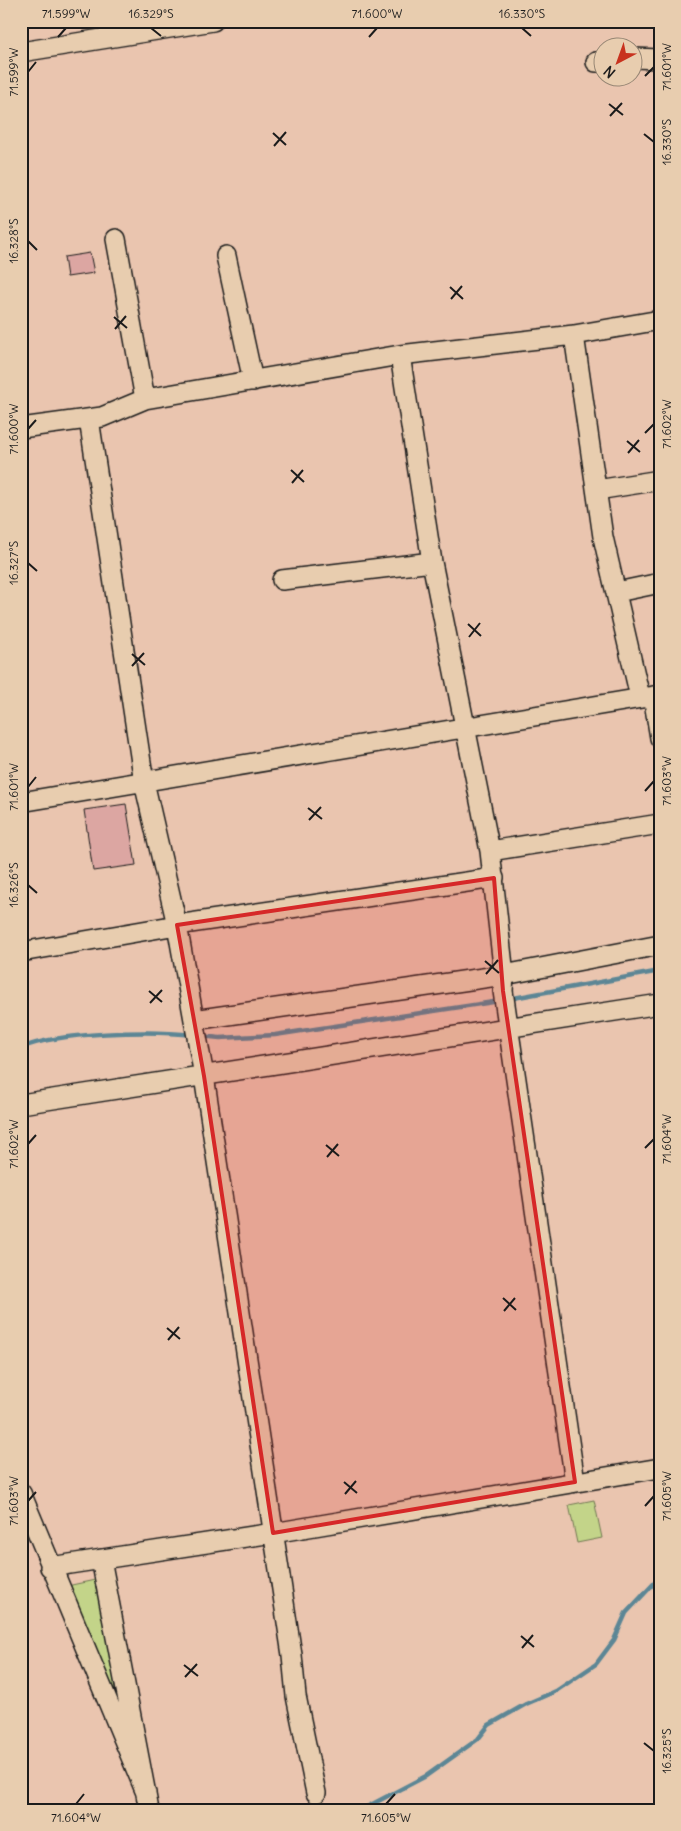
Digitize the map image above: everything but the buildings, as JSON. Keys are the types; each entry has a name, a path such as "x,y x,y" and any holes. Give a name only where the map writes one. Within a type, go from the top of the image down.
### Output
{"street":[{"path":"21,52 213,21"},
{"path":"644,58 660,59"},
{"path":"116,239 145,399"},
{"path":"226,256 253,380"},
{"path":"21,428 102,417 145,399 400,355 574,335 660,320"},
{"path":"574,335 603,537 617,592 651,696 660,738"},
{"path":"400,355 432,562 490,851 504,975 503,991 575,1482"},
{"path":"89,419 144,782 177,925 204,1076 292,1655 296,1696 316,1793"},
{"path":"597,490 660,480"},
{"path":"282,580 432,562"},
{"path":"617,592 660,583"},
{"path":"21,802 651,696"},
{"path":"490,851 660,824"},
{"path":"21,952 177,925 494,878"},
{"path":"194,1020 504,975 660,945"},
{"path":"21,1104 660,1004"},
{"path":"50,1567 273,1533 660,1468"},
{"path":"21,1493 147,1801"},
{"path":"101,1559 147,1801"}],"highlighted area":[{"path":"494,878 503,991 575,1482 273,1533 204,1076 177,925"}],"green space":[{"path":"594,1500 602,1538 577,1543 569,1505"},
{"path":"95,1580 125,1726 67,1586"}],"waterway":[{"path":"508,999 660,971"},
{"path":"201,1036 220,1038 275,1035 500,1001"},
{"path":"21,1048 58,1039 105,1034 175,1033 193,1035"},
{"path":"361,1810 426,1776 478,1739 489,1725 526,1704 556,1691 596,1664 614,1640 626,1613 660,1577"}]}
